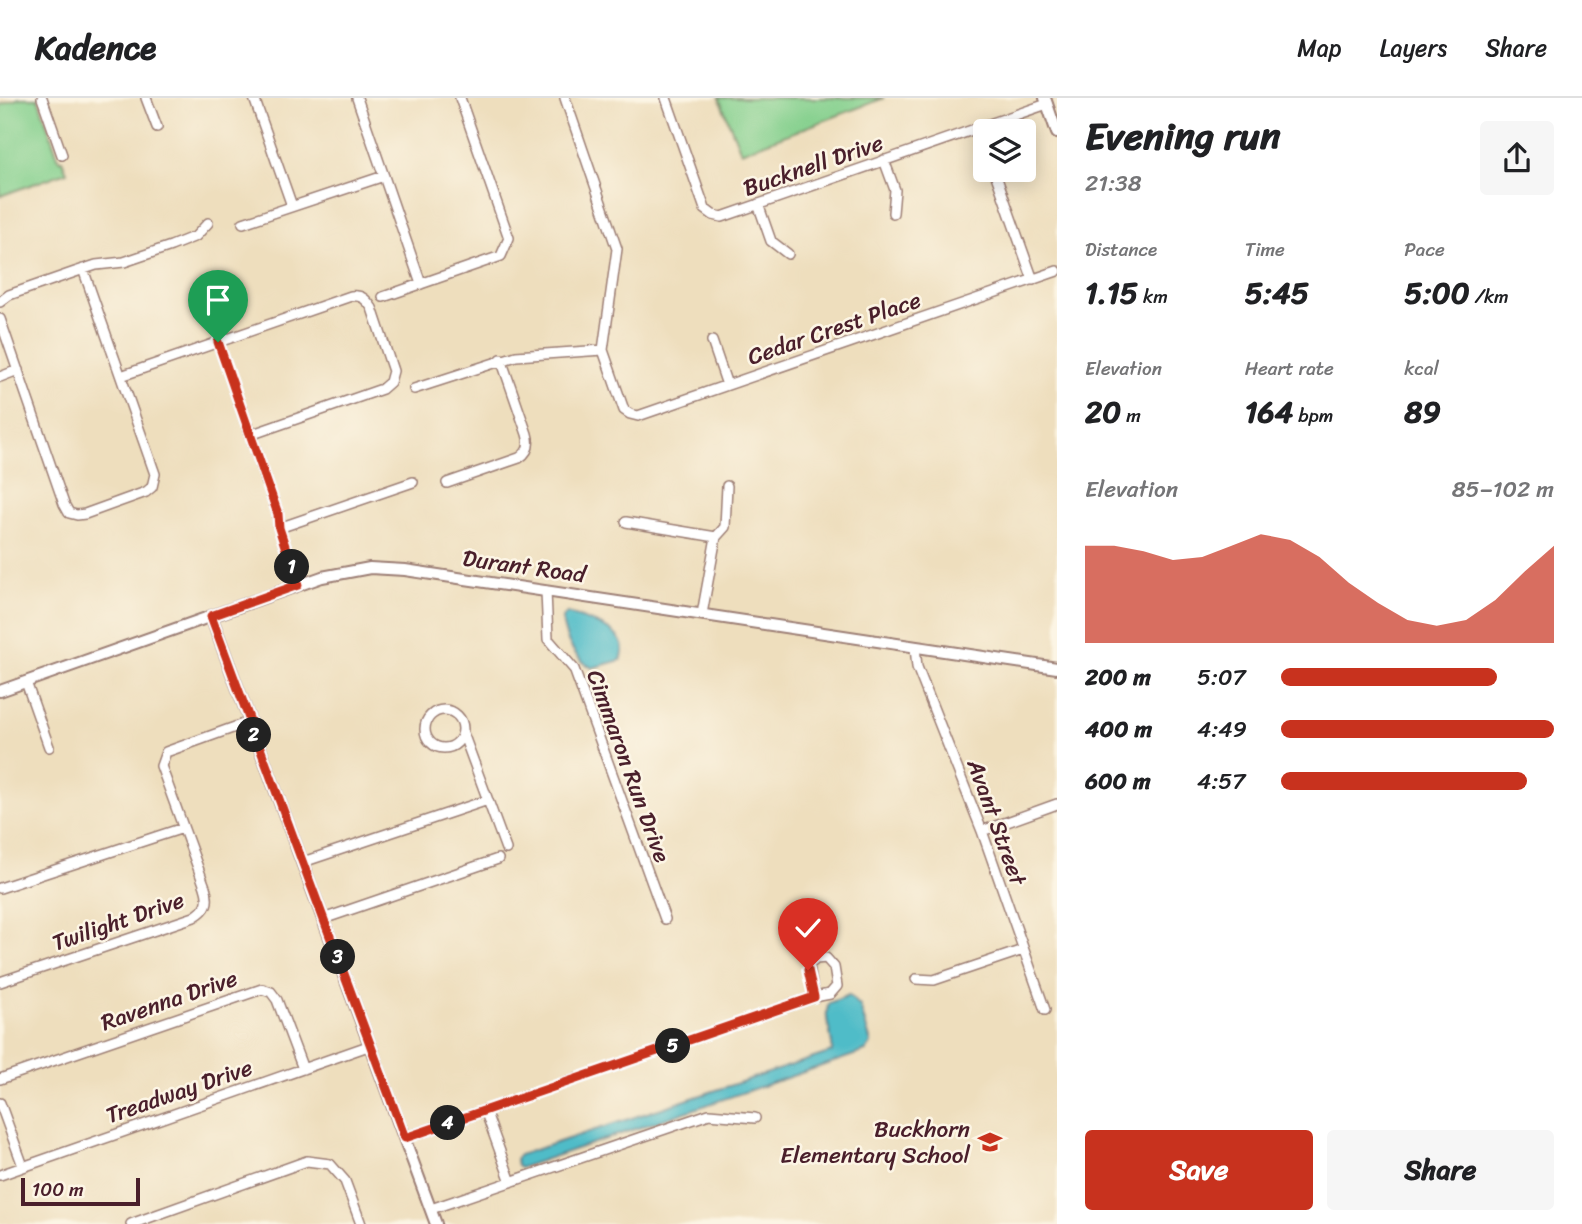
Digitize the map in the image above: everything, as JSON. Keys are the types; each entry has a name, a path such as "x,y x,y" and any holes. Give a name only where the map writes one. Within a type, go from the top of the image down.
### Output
{"street":[{"path":"42,98 62,155"},
{"path":"146,98 157,127"},
{"path":"254,98 292,206"},
{"path":"357,98 421,284"},
{"path":"383,297 501,256 509,238 460,98"},
{"path":"414,389 501,359 603,350 617,248 565,98"},
{"name":"Bucknell Drive","path":"666,98 705,209 722,217 973,130"},
{"path":"1046,101 1057,133"},
{"name":"Bucknell Drive","path":"1001,119 1046,101"},
{"path":"884,160 895,190 893,212"},
{"path":"243,223 384,176"},
{"path":"997,182 1033,280"},
{"path":"758,204 771,241 788,254"},
{"path":"0,302 9,295 83,269 124,262 183,241 196,236 208,223"},
{"path":"0,319 69,513 77,515 146,492 152,487 155,474 83,269"},
{"name":"Cedar Crest Place","path":"603,350 624,410 638,416 1057,271"},
{"path":"121,376 351,296 367,299 393,372 390,382 382,389 250,435"},
{"path":"712,341 727,385"},
{"path":"218,342 278,514 279,528 298,585"},
{"path":"447,483 519,458 527,450 527,434 501,359"},
{"path":"0,376 18,370"},
{"path":"279,528 413,482"},
{"path":"702,614 716,537 724,527 727,486"},
{"path":"626,522 716,537"},
{"name":"Durant Road","path":"0,691 298,585 334,574 370,568 405,570 1057,668"},
{"name":"Cimmaron Run Drive","path":"546,591 548,639 574,669 665,919"},
{"path":"211,616 436,1224"},
{"name":"Avant Street","path":"915,647 917,667 982,831 1045,1010"},
{"path":"26,682 49,747"},
{"path":"463,733 454,745 442,748 428,739 425,727 430,716 436,712 449,710 459,718 506,849"},
{"name":"Twilight Drive","path":"0,982 201,913 207,905 208,895 161,766 166,752 249,722"},
{"path":"303,862 488,800"},
{"path":"982,831 1057,804"},
{"path":"0,888 183,828"},
{"path":"323,919 498,859"},
{"path":"916,979 934,980 1023,950"},
{"path":"405,1138 814,997 830,994 837,986 834,967 826,958 816,959 809,965 814,997"},
{"name":"Ravenna Drive","path":"0,1079 262,989 271,992 277,999 303,1069"},
{"name":"Treadway Drive","path":"0,1174 371,1045"},
{"path":"0,1103 23,1166"},
{"path":"485,1110 511,1182"},
{"path":"431,1209 709,1114 755,1118"},
{"path":"131,1224 307,1161 330,1164 345,1181 361,1224"}],"green space":[{"path":"20,98 38,98 59,160 62,160 67,172 0,196 0,105"},
{"path":"719,98 884,98 741,152"}],"water":[{"path":"567,613 596,623 615,634 621,641 621,660 592,668 586,664 575,653 565,633 562,618"},
{"path":"849,995 860,1006 871,1043 866,1051 520,1168 517,1166 516,1159 519,1155 832,1052 827,1009 829,1003"}],"place":[{"name":"Buckhorn Elementary School","path":"990,1142"}],"route":[{"path":"218,342 278,514 279,528 298,585 211,616 405,1138 814,997 808,970"}]}
